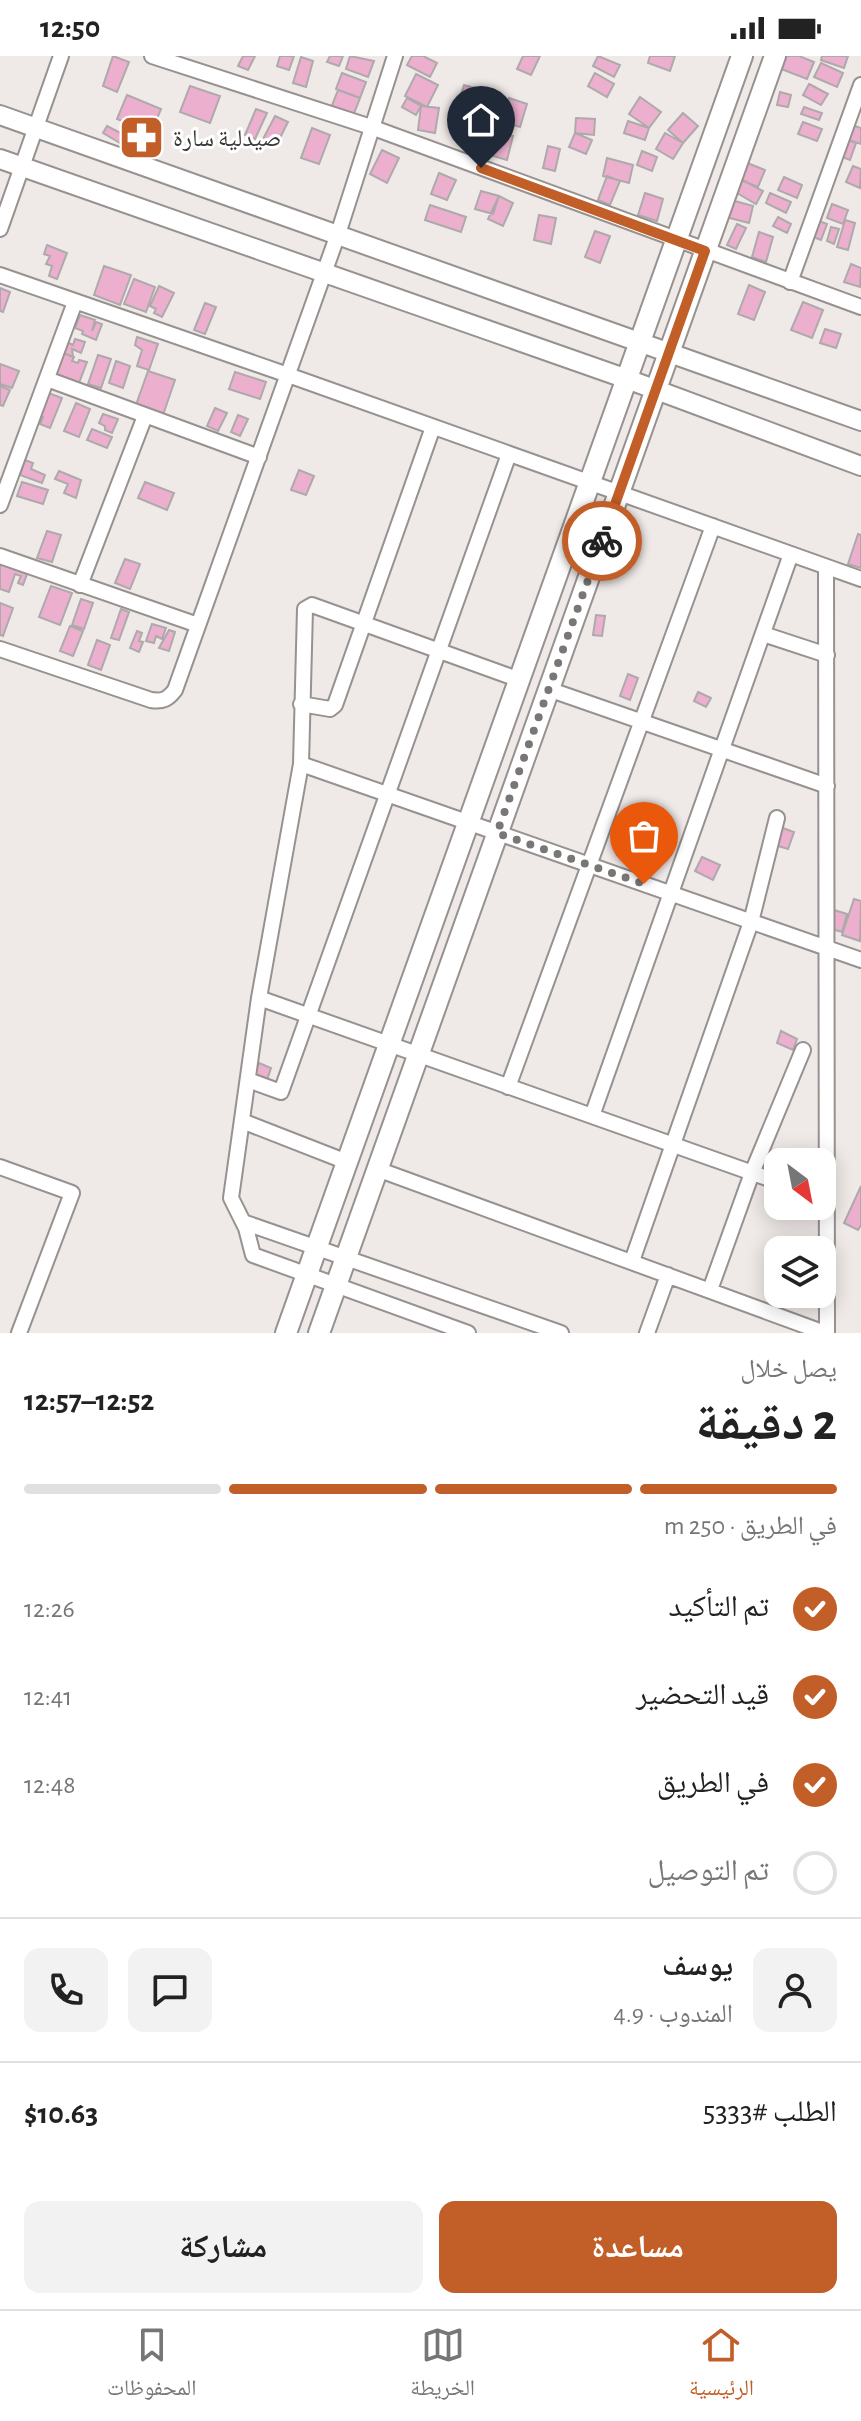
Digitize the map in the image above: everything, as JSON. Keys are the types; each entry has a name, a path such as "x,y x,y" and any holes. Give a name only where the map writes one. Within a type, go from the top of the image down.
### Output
{"main road":[{"path":"292,1329 307,1275 742,56"},
{"path":"319,1333 775,56"}],"street":[{"path":"0,229 61,56"},
{"path":"153,56 371,127 861,307"},
{"path":"0,649 160,701 169,698 175,690 325,273 395,56"},
{"path":"790,282 861,85"},
{"path":"0,115 861,421"},
{"path":"0,159 627,379 861,466"},
{"path":"0,275 861,579"},
{"path":"0,505 75,302"},
{"path":"47,379 259,457"},
{"path":"80,585 145,416"},
{"path":"301,704 330,709 335,705 433,427"},
{"path":"248,1080 281,1092 509,454"},
{"path":"508,1087 713,526"},
{"path":"592,1116 791,554"},
{"path":"0,556 198,625"},
{"path":"824,1148 826,567"},
{"path":"468,1333 253,1255 243,1222 231,1198 259,998 301,764 305,609 312,605 520,680"},
{"path":"763,634 827,655"},
{"path":"548,689 827,786"},
{"path":"301,764 861,960"},
{"path":"632,1261 751,922 777,818"},
{"path":"259,998 764,1177"},
{"path":"710,1290 752,1173 803,1050"},
{"path":"242,1121 347,1162"},
{"path":"0,1167 72,1193 19,1333"},
{"path":"377,1169 826,1333 824,1220"},
{"path":"243,1222 561,1333"},
{"path":"647,1333 668,1275"}],"building":[{"path":"113,56 129,62 117,92 103,86"},
{"path":"243,56 255,56 248,70 238,66"},
{"path":"280,56 294,56 289,70 277,66"},
{"path":"330,56 343,56 339,66 327,62"},
{"path":"350,56 374,61 368,77 346,69"},
{"path":"412,56 423,56 437,63 430,77 407,65"},
{"path":"523,56 540,56 531,75 517,69"},
{"path":"598,56 620,65 614,77 593,66"},
{"path":"650,56 675,56 670,71 648,63"},
{"path":"786,56 799,56 814,62 807,79 781,69"},
{"path":"822,56 848,56 844,68 821,60"},
{"path":"301,57 313,61 306,87 293,83"},
{"path":"821,63 843,73 837,87 814,77"},
{"path":"342,73 366,82 360,98 336,89"},
{"path":"595,73 614,84 607,97 588,86"},
{"path":"416,74 438,85 427,107 405,96"},
{"path":"809,84 828,94 821,105 803,95"},
{"path":"464,85 478,89 471,113 457,109"},
{"path":"190,86 220,96 210,123 180,112"},
{"path":"338,90 360,98 353,116 331,108"},
{"path":"486,92 496,95 490,118 480,116"},
{"path":"780,92 791,95 788,107 777,105"},
{"path":"127,95 161,109 151,133 117,119"},
{"path":"640,97 661,112 649,128 629,114"},
{"path":"407,98 421,106 416,115 402,107"},
{"path":"509,98 527,104 520,127 501,121"},
{"path":"421,106 439,108 435,133 418,130"},
{"path":"804,107 822,113 819,120 801,114"},
{"path":"256,109 267,113 255,139 245,135"},
{"path":"683,113 698,126 683,143 668,130"},
{"path":"275,116 288,122 276,146 263,139"},
{"path":"576,118 595,119 594,135 575,133"},
{"path":"628,121 649,128 645,140 624,133"},
{"path":"803,122 822,129 817,141 798,134"},
{"path":"477,123 489,127 482,148 470,143"},
{"path":"852,125 861,128 861,144 846,139"},
{"path":"107,126 130,138 125,146 103,133"},
{"path":"312,128 330,135 319,164 301,158"},
{"path":"496,132 513,136 507,160 490,155"},
{"path":"575,133 592,140 586,154 569,147"},
{"path":"665,133 683,143 673,159 656,149"},
{"path":"848,140 856,143 850,160 842,157"},
{"path":"548,146 560,149 555,171 543,168"},
{"path":"382,150 399,158 387,183 370,174"},
{"path":"642,151 657,157 652,171 637,165"},
{"path":"607,158 633,165 629,183 603,176"},
{"path":"745,162 765,170 758,187 738,179"},
{"path":"853,166 861,169 860,188 846,182"},
{"path":"439,173 456,180 447,200 431,194"},
{"path":"607,176 620,181 610,205 598,200"},
{"path":"784,177 802,185 797,198 778,190"},
{"path":"739,178 763,191 756,204 732,190"},
{"path":"481,191 499,196 493,214 475,209"},
{"path":"645,193 663,199 657,221 638,215"},
{"path":"770,193 791,202 786,213 766,203"},
{"path":"499,196 513,203 503,226 488,219"},
{"path":"731,200 753,206 749,223 726,217"},
{"path":"832,204 848,210 843,224 827,218"},
{"path":"430,205 466,217 461,232 425,220"},
{"path":"539,215 556,218 551,244 534,240"},
{"path":"778,217 791,224 787,233 773,226"},
{"path":"814,219 827,224 821,240 808,235"},
{"path":"845,220 855,223 848,250 837,247"},
{"path":"737,224 746,228 736,249 727,245"},
{"path":"831,227 839,229 834,244 827,241"},
{"path":"595,231 610,236 600,263 585,257"},
{"path":"759,232 773,237 766,262 752,257"},
{"path":"47,245 67,253 57,279 49,276 52,266 46,264 50,256 44,254"},
{"path":"851,264 861,268 860,287 844,282"},
{"path":"104,266 131,275 120,305 94,295"},
{"path":"134,279 155,287 146,312 124,304"},
{"path":"749,285 765,292 754,320 738,314"},
{"path":"159,286 174,293 162,317 154,313 156,309 150,306"},
{"path":"0,288 10,292 3,312 0,311"},
{"path":"803,302 823,310 812,338 791,330"},
{"path":"205,303 216,307 205,334 194,330"},
{"path":"80,315 95,320 92,331 96,322 102,324 96,340 75,328"},
{"path":"825,329 841,334 836,348 820,343"},
{"path":"137,337 158,344 149,370 137,366 142,350 135,345"},
{"path":"75,339 85,342 81,353 72,349 73,357 58,351 65,341 73,345"},
{"path":"60,352 74,357 72,361 87,362 79,383 52,373"},
{"path":"98,355 111,359 101,388 88,384"},
{"path":"116,361 130,366 123,388 109,383"},
{"path":"0,364 19,371 12,388 0,384"},
{"path":"148,371 175,380 163,415 136,405"},
{"path":"235,372 266,382 260,399 229,389"},
{"path":"0,386 10,390 3,406 0,405"},
{"path":"43,391 62,398 50,428 40,424 43,417 34,414"},
{"path":"76,403 90,409 79,437 64,431"},
{"path":"215,408 227,413 218,431 207,426"},
{"path":"103,414 118,419 112,433 99,423"},
{"path":"238,415 248,419 240,436 231,432"},
{"path":"92,429 112,437 107,448 87,440"},
{"path":"25,460 33,463 31,469 45,475 42,483 20,475"},
{"path":"299,470 314,476 306,495 291,490"},
{"path":"59,471 81,480 76,498 64,493 68,484 55,479"},
{"path":"22,482 48,490 43,504 17,496"},
{"path":"145,482 174,493 167,510 138,498"},
{"path":"47,531 61,535 52,562 37,558"},
{"path":"858,534 861,535 861,568 848,564"},
{"path":"125,559 140,564 130,589 115,583"},
{"path":"0,564 27,574 23,585 18,583 21,576 15,574 9,592 0,589"},
{"path":"51,586 72,593 60,625 39,617"},
{"path":"81,599 93,603 84,629 72,625"},
{"path":"0,603 13,608 3,636 0,635"},
{"path":"121,609 129,612 119,640 111,638"},
{"path":"596,615 605,616 602,636 593,635"},
{"path":"152,624 166,628 162,639 156,636 154,643 146,641"},
{"path":"70,626 83,631 73,656 60,651"},
{"path":"169,630 175,632 169,651 159,648"},
{"path":"137,631 142,633 139,641 143,642 139,652 130,648"},
{"path":"97,640 110,645 101,670 88,665"},
{"path":"628,674 638,678 630,700 620,696"},
{"path":"698,692 711,698 706,707 694,701"},
{"path":"780,827 794,832 788,849 775,845"},
{"path":"702,857 720,865 713,880 695,871"},
{"path":"854,899 861,901 860,941 842,935"},
{"path":"834,910 847,914 842,932 832,929"},
{"path":"781,1031 797,1039 793,1050 777,1043"},
{"path":"259,1063 271,1068 266,1083 253,1078"},
{"path":"861,1186 861,1225 858,1230 844,1223"}],"way so far":[{"path":"602,541 497,833 644,884"}],"place":[{"name":"صيدلية سارة","path":"142,138"}],"route":[{"path":"481,168 705,251 602,541"}]}
